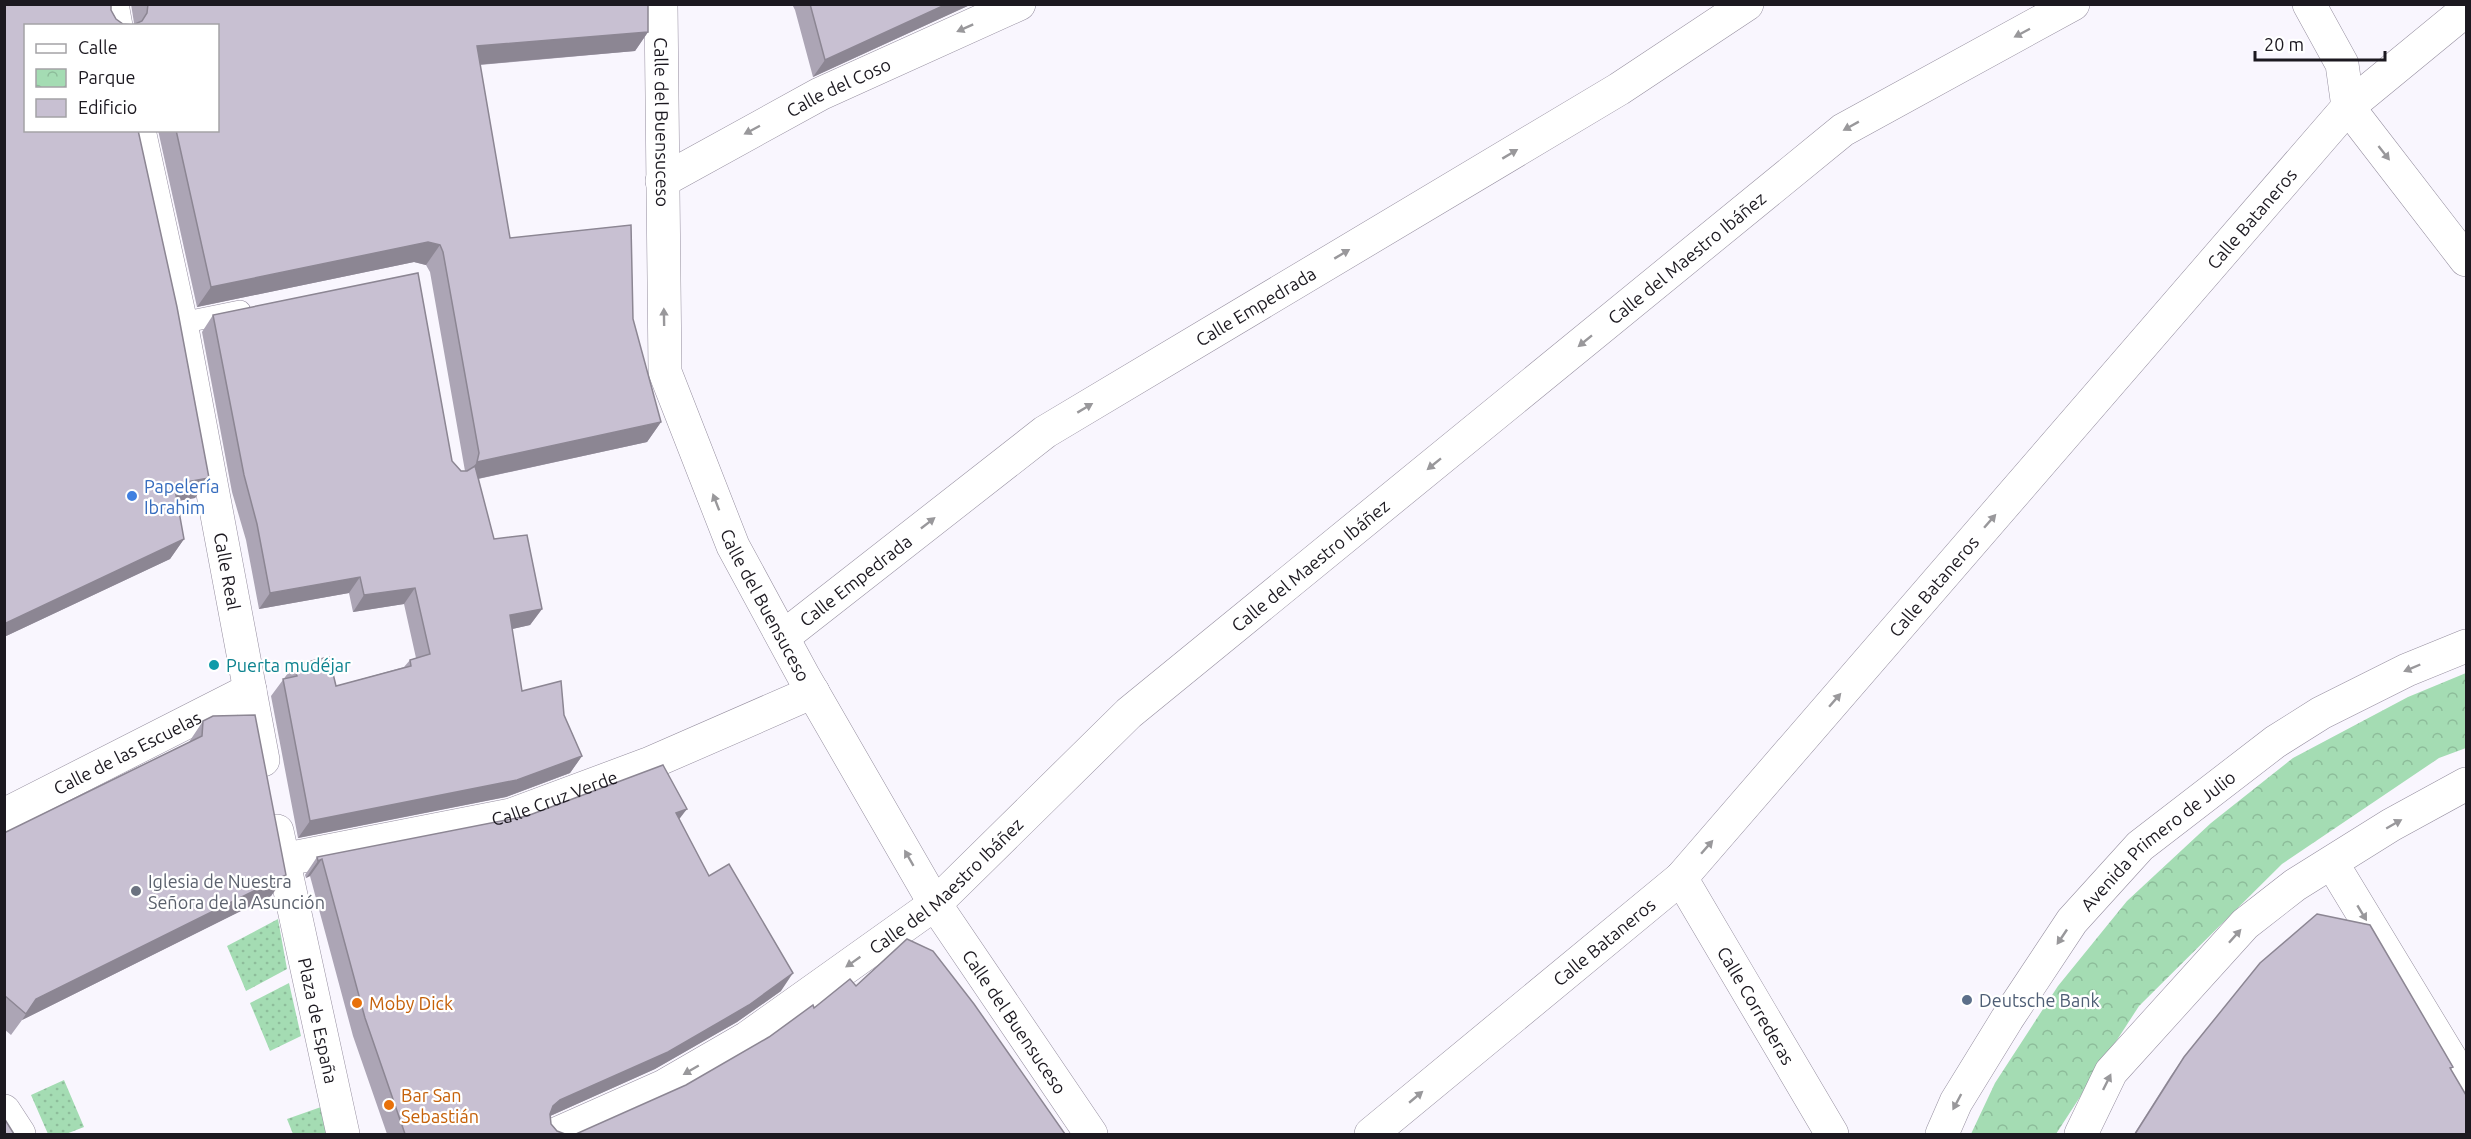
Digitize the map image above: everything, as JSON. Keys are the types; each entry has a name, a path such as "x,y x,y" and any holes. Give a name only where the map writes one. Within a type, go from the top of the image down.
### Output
{"street":[{"path":"112,4 116,24"},
{"name":"Calle del Buensuceso","path":"661,4 665,372 733,546 813,692 935,904 1091,1134"},
{"name":"Calle del Coso","path":"662,181 820,94 1019,4"},
{"name":"Calle Empedrada","path":"783,637 1045,432 1619,88 1747,4"},
{"name":"Calle del Maestro Ibáñez","path":"556,1134 664,1086 747,1038 935,904 1129,713 1843,130 2073,4"},
{"path":"2309,4 2342,64 2348,107 2466,260"},
{"name":"Calle Bataneros","path":"1371,1134 1681,878 2348,107 2466,10"},
{"name":"Calle Real","path":"139,132 181,323 291,906"},
{"name":"Avenida Primero de Julio","path":"1942,1134 1956,1102 2072,921 2140,846 2275,742 2321,713 2407,670 2466,646"},
{"name":"Calle de las Escuelas","path":"4,815 250,690"},
{"name":"Calle Cruz Verde","path":"282,860 511,815 648,764 813,692"},
{"path":"2081,1134 2111,1072 2245,924 2295,885 2391,825 2466,784"},
{"path":"2332,863 2466,1084"},
{"name":"Calle Correderas","path":"1681,878 1832,1134"},
{"name":"Plaza de España","path":"291,906 343,1134"},
{"path":"4,1111 19,1134"}],"lane":[{"path":"181,323 260,307"}],"green space":[{"path":"2466,673 2466,748 2439,758 2282,864 2139,1006 2056,1134 1971,1134 1995,1083 2058,986 2127,901 2211,823 2293,758 2408,697"},
{"path":"278,919 287,969 246,991 227,946"},
{"path":"289,983 301,1036 270,1051 250,1003"},
{"path":"64,1080 84,1127 66,1134 48,1134 31,1095"},
{"path":"321,1107 327,1134 293,1134 287,1119"}],"building":[{"path":"4,4 111,4 111,10 116,19 123,24 24,24 24,132 138,132 177,307 209,478 174,484 184,539 4,624"},
{"path":"148,4 648,4 648,32 477,46 510,238 631,225 633,319 661,422 477,462 479,453 440,245 428,242 211,287 176,132 219,132 219,24 135,24 142,21 147,13"},
{"path":"810,4 947,4 825,60"},
{"path":"418,273 452,461 461,471 467,471 475,466 494,539 527,535 542,609 510,615 522,691 561,681 564,715 582,756 517,780 310,821 283,679 297,676 294,665 329,657 336,686 411,666 410,660 430,654 415,588 364,595 360,577 270,593 213,315"},
{"name":"Iglesia de Nuestra Señora de la Asunción","path":"255,715 286,875 36,999 26,1014 4,995 4,833 202,736 203,721 213,716"},
{"path":"663,765 687,809 676,813 709,876 729,864 793,973 749,1005 668,1052 560,1100 553,1106 550,1114 551,1124 557,1131 565,1134 405,1134 365,1018 322,859 318,861 317,857 527,816"},
{"path":"2317,914 2370,925 2453,1067 2450,1068 2466,1095 2466,1134 2135,1134 2184,1057 2260,963"},
{"path":"907,939 933,951 974,1004 1065,1134 576,1134 686,1085 769,1037 813,1005 814,1008 850,979 856,986"},
{"path":"4,1118 14,1134 4,1134"}],"place":[{"name":"Papelería Ibrahim","path":"132,496"},
{"name":"Puerta mudéjar","path":"214,665"},
{"name":"Iglesia de Nuestra Señora de la Asunción","path":"136,891"},
{"name":"Deutsche Bank","path":"1967,1000"},
{"name":"Moby Dick","path":"357,1003"},
{"name":"Bar San Sebastián","path":"389,1105"}]}
